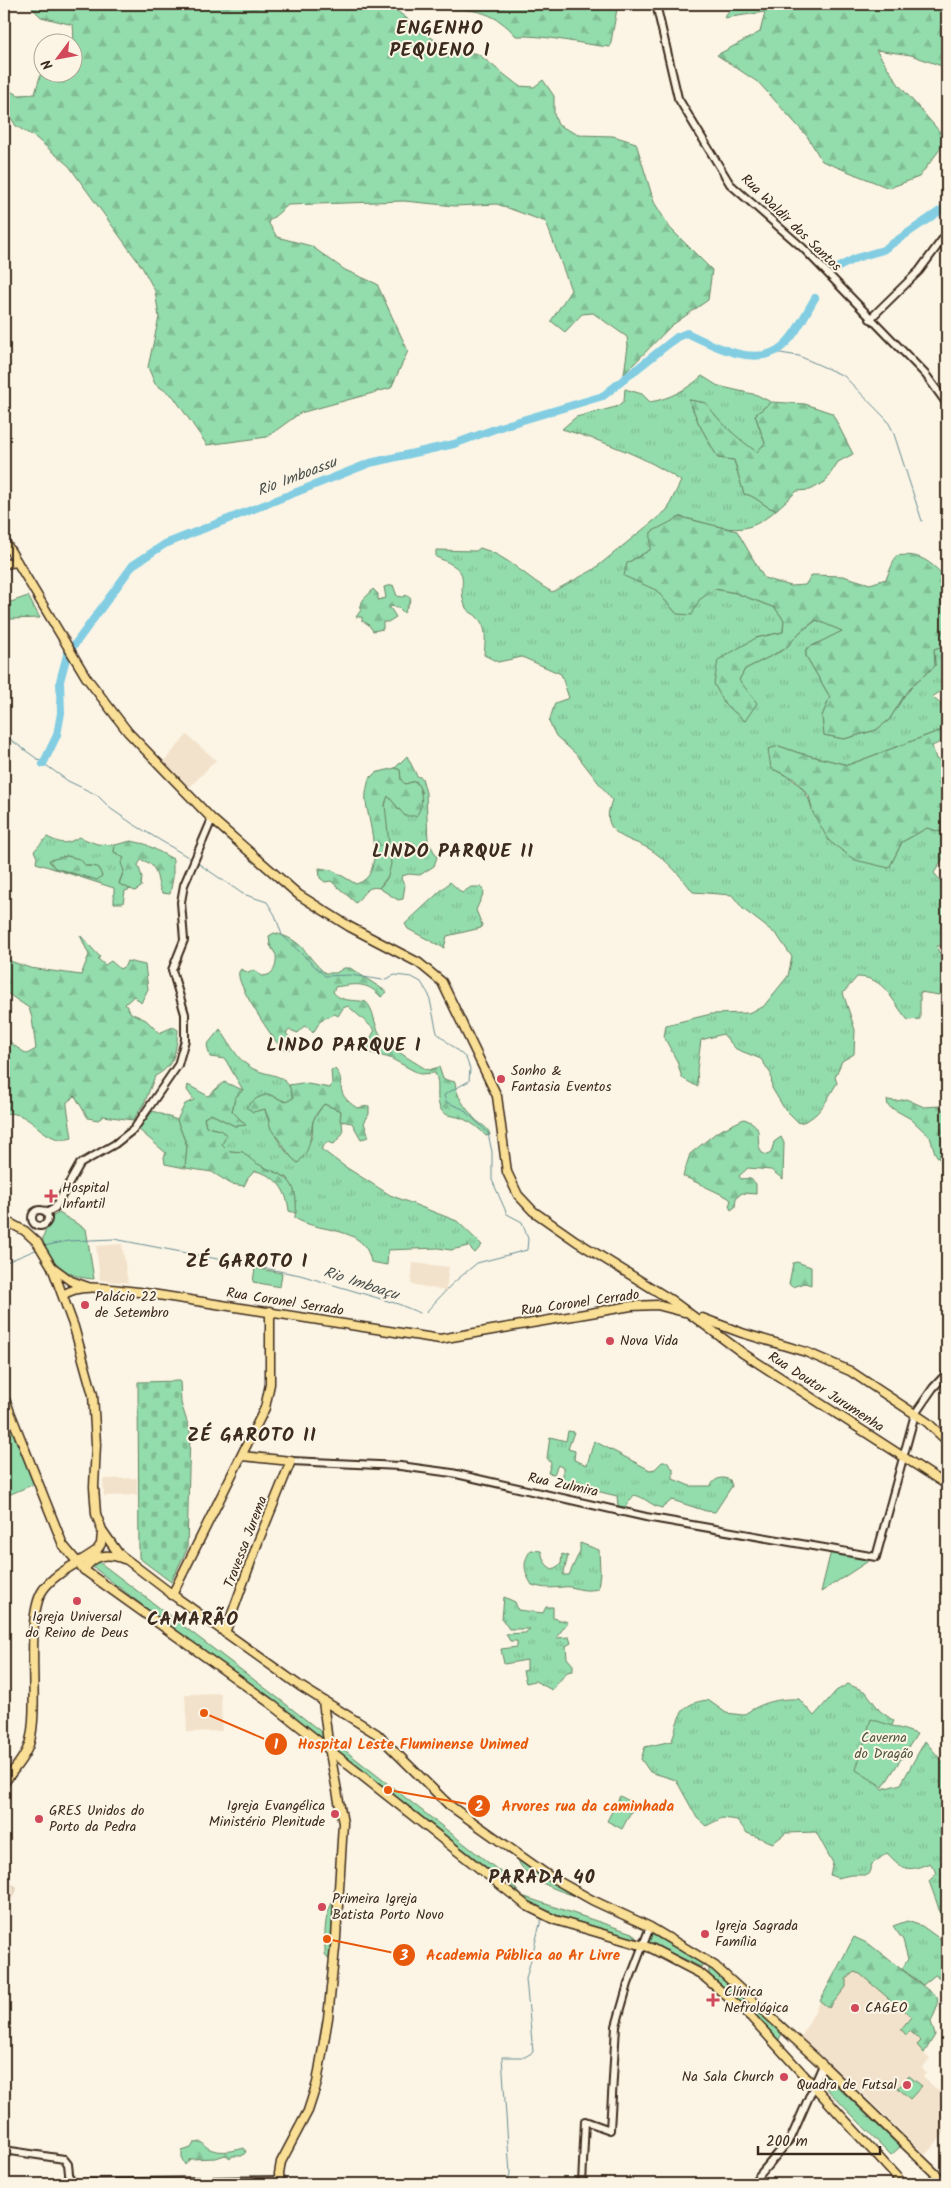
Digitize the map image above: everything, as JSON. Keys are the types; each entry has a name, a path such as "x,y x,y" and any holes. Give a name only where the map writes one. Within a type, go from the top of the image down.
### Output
{"main road":[{"path":"4,540 95,690 128,732 212,819 299,894 350,928 418,963 442,982 497,1096 501,1110 504,1161 518,1195 548,1223 694,1315 728,1328 824,1358 850,1371 915,1414 947,1441"},
{"path":"4,564 17,562"},
{"path":"4,1220 24,1231 38,1245 52,1267 89,1375 93,1395 96,1450 94,1502 102,1530 110,1543 128,1561 225,1633 324,1701 378,1734 449,1805 549,1876 592,1900 650,1927 715,1966 824,2065 946,2184"},
{"path":"52,1267 70,1280 95,1288"},
{"path":"63,1296 70,1290 95,1288"},
{"name":"Rua Coronel Serrado","path":"95,1288 139,1292 270,1311 434,1338 470,1334"},
{"path":"657,1305 660,1299 660,1292"},
{"name":"Rua Coronel Cerrado","path":"470,1334 632,1306 657,1305 694,1315"},
{"path":"172,1595 263,1413 269,1392 270,1311"},
{"name":"Rua Doutor Jurumenha","path":"694,1315 744,1354 947,1485"},
{"path":"723,1338 724,1330 728,1328"},
{"path":"4,1397 63,1545 84,1570 135,1604 270,1703 527,1906 555,1920 643,1945 675,1959 704,1976 740,2006 903,2184"},
{"name":"Rua Zulmira","path":"242,1456 291,1461"},
{"name":"Travessa Jurema","path":"225,1633 258,1542 291,1461"},
{"path":"4,1783 22,1758 30,1739 34,1717 35,1624 38,1600 49,1583 77,1562 90,1555 101,1544 102,1530"},
{"path":"84,1570 92,1560 98,1557 112,1556 128,1561"},
{"path":"279,2182 281,2162 310,2105 328,2018 343,1833 342,1812 330,1752 324,1701"}],"street":[{"name":"Rua Waldir dos Santos","path":"656,4 678,98 730,184 803,248 926,376 947,404"},
{"path":"870,319 919,271 947,233"},
{"path":"24,1231 32,1221 32,1216 37,1210 46,1213 55,1208 80,1164 115,1144 134,1129 180,1060 185,1040 185,1008 172,970 184,940 181,902 193,858 212,819"},
{"path":"39,1226 47,1221 46,1213"},
{"path":"32,1221 39,1226"},
{"path":"38,1245 39,1226"},
{"path":"904,1457 915,1414 932,1388 947,1373"},
{"name":"Rua Zulmira","path":"291,1461 400,1466 452,1473 646,1517 876,1557 904,1457"},
{"path":"582,2184 585,2121 610,2130 616,2026 628,1984 650,1927"},
{"path":"752,2184 791,2138 824,2065"},
{"path":"4,2150 64,2159 68,2164 70,2184 279,2182"}],"shaded area":[{"path":"187,735 216,760 188,789 162,763"},
{"path":"122,1244 128,1283 100,1280 96,1246"},
{"path":"413,1263 449,1267 446,1291 411,1284"},
{"path":"137,1478 137,1495 104,1496 103,1479"},
{"path":"221,1693 222,1731 187,1732 185,1694"},
{"path":"4,1881 18,1887 4,1917"},
{"path":"854,1937 869,1944 937,1997 938,2005 931,2022 935,2035 924,2053 930,2059 922,2068 926,2073 923,2077 946,2097 947,2131 925,2155 861,2092 801,2037"}],"green space":[{"path":"28,4 324,4 331,8 336,4 388,4 436,41 453,49 478,54 519,86 534,87 543,80 554,96 554,114 558,125 579,135 613,136 636,143 654,202 670,228 712,270 708,300 671,326 624,374 628,346 627,337 593,313 582,314 565,332 551,321 571,290 546,222 497,204 455,206 404,201 288,205 268,222 277,237 311,246 345,270 377,284 408,351 391,388 300,413 267,437 207,445 173,396 155,384 148,367 159,317 155,291 142,267 69,166 36,138 16,126 4,106 5,89 19,95 35,94 38,82 82,82 82,32 74,32 73,25 41,17"},
{"path":"443,4 611,4 617,9 610,47 540,37 516,36 509,28 493,17 477,11 448,9"},
{"path":"735,4 947,4 947,68 911,55 876,50 899,85 947,140 919,177 889,188 822,161 807,136 759,83 717,55 760,32 765,12 724,18"},
{"path":"702,376 718,386 757,395 771,402 755,415 765,443 757,453 729,430 706,403 689,400 699,424 718,458 734,460 744,494 776,510 764,520 752,526 741,528 719,527 680,517 650,550 627,563 656,590 677,614 714,589 736,593 775,608 784,620 783,632 756,638 725,704 745,721 739,680 745,669 785,649 800,632 817,620 843,631 806,649 806,656 830,697 822,716 824,735 844,739 876,730 889,720 904,696 917,681 935,666 934,649 945,645 947,650 947,691 943,690 932,697 947,709 947,728 848,765 779,746 771,768 799,785 807,796 813,813 889,868 902,842 927,828 941,832 947,827 947,852 934,873 942,882 947,884 947,946 937,946 939,953 947,951 947,983 939,995 920,992 920,1019 908,1020 887,991 875,981 857,977 843,993 855,1030 854,1054 842,1061 835,1077 837,1083 822,1108 806,1121 799,1123 784,1108 772,1088 771,1074 761,1059 736,1049 723,1034 701,1040 697,1070 698,1087 682,1078 677,1061 664,1037 666,1025 711,1014 748,1013 763,1007 788,976 792,957 777,935 743,909 732,895 693,892 661,857 648,848 622,837 614,830 609,823 608,816 612,800 577,755 556,736 549,722 555,703 569,698 561,674 522,657 498,662 484,655 485,631 478,618 466,608 463,598 461,573 457,568 436,557 436,550 476,551 480,548 490,551 552,592 593,570 667,510 681,481 653,464 624,450 562,429 576,417 616,407 624,401 625,389 642,394 650,402 678,393"},
{"path":"689,400 706,403 729,430 757,452 765,443 755,415 771,402 805,404 832,413 853,454 838,462 825,482 810,490 797,491 776,510 752,496 744,494 734,460 718,458 699,424"},
{"path":"680,517 737,531 764,578 791,586 805,585 812,575 843,576 870,584 886,579 896,556 910,555 921,558 941,573 941,599 947,604 947,650 945,645 934,649 935,666 917,681 904,696 889,720 876,730 844,739 824,735 822,716 830,697 806,656 806,649 842,631 816,620 800,632 785,649 745,669 739,680 757,703 745,721 725,704 714,684 718,660 756,638 783,632 784,620 775,608 736,593 715,589 699,600 692,615 677,614 656,590 624,576 627,563 650,550 651,532"},
{"path":"393,585 397,596 403,597 406,595 411,599 404,613 398,607 389,606 396,617 388,622 383,622 383,629 373,631 368,624 362,621 362,617 356,617 361,610 361,603 373,589 378,594 378,600 386,598 384,587"},
{"path":"28,596 40,618 10,619 5,604"},
{"path":"947,728 947,739 932,746 936,759 947,763 947,827 941,832 927,828 902,842 889,868 855,860 829,841 813,813 809,796 794,779 771,768 768,749 779,746 848,765"},
{"path":"407,756 417,776 422,778 426,793 428,841 437,857 434,866 420,875 409,874 402,876 401,879 405,885 403,899 398,900 379,888 387,879 390,865 385,824 385,805 388,795 399,810 422,793 416,781 405,784 401,780 400,770 395,768"},
{"path":"395,768 400,770 401,780 405,784 416,781 421,794 419,812 416,816 405,816 388,796 385,804 391,864 388,876 379,888 368,889 356,903 331,881 325,882 320,878 319,868 332,870 356,884 365,879 371,871 374,860 366,790 369,779 375,773"},
{"path":"47,837 63,843 70,842 79,837 97,844 115,845 114,852 124,858 124,870 119,883 131,889 125,891 123,903 114,903 114,888 36,863 37,857 34,851","holes":["67,856 86,866 91,866 91,879 55,868 49,861"]},
{"path":"131,841 145,844 173,859 173,878 170,894 162,893 154,869 147,862 141,860 138,865 142,877 141,887 135,891 119,884 124,871 121,863 124,858 114,852 115,845"},
{"path":"67,856 80,859 86,866 98,867 102,876 97,880 55,868 49,860"},
{"path":"450,882 462,893 471,887 481,887 484,892 476,910 482,925 481,928 447,936 444,948 408,929 405,924"},
{"path":"274,933 298,944 325,973 336,973 344,968 350,968 387,992 381,997 371,988 355,985 335,987 333,992 340,998 366,1002 371,1009 380,1034 400,1053 429,1070 439,1067 443,1079 455,1082 457,1092 464,1105 474,1118 488,1130 490,1135 486,1136 468,1121 442,1111 438,1099 438,1082 435,1073 420,1074 390,1058 367,1052 366,1046 375,1030 348,1006 343,1008 338,1016 335,1014 321,1020 313,1033 304,1026 298,1033 290,1030 286,1033 295,1045 294,1049 282,1049 250,1002 240,982 239,974 241,969 249,973 253,970 262,976 266,976 274,970 276,955 270,945 269,936"},
{"path":"80,935 100,957 98,959 105,965 111,961 120,969 125,966 127,961 145,965 148,989 141,1003 134,996 125,1004 131,1013 146,1020 159,1033 173,1027 178,1030 171,1063 155,1076 144,1104 133,1120 104,1116 98,1120 88,1118 75,1096 67,1102 72,1138 62,1139 45,1133 22,1116 4,1114 4,1036 13,1045 27,1054 36,1049 29,1008 4,991 4,951 10,961 30,968 81,975 89,955"},
{"path":"220,1029 242,1061 253,1069 280,1078 290,1088 294,1098 286,1102 268,1094 265,1108 277,1139 298,1163 312,1137 313,1120 324,1104 341,1111 343,1133 334,1144 327,1142 321,1149 390,1195 457,1221 482,1245 475,1253 468,1246 451,1250 438,1248 388,1250 387,1265 371,1262 367,1250 360,1241 351,1236 305,1223 295,1218 296,1201 288,1178 252,1162 243,1152 229,1151 222,1144 220,1130 206,1127 204,1118 211,1114 235,1126 245,1125 232,1111 235,1098 243,1090 225,1059 210,1057 207,1045"},
{"path":"335,1069 339,1074 344,1097 357,1108 369,1106 369,1114 364,1123 369,1137 361,1139 352,1123 340,1121 341,1111 324,1104 313,1121 306,1153 298,1163 292,1158 271,1129 265,1109 253,1112 246,1107 257,1098 268,1094 286,1102 293,1098 289,1085 302,1083 330,1088 332,1083 331,1070"},
{"path":"224,1082 243,1090 235,1098 232,1111 246,1125 235,1126 211,1114 204,1118 206,1127 220,1130 227,1135 222,1144 229,1151 243,1152 253,1161 287,1179 296,1197 296,1213 289,1211 286,1196 279,1185 269,1176 262,1173 255,1171 248,1178 244,1186 231,1184 212,1172 185,1168 187,1146 177,1120 185,1104 194,1100 187,1090 188,1085 208,1096"},
{"path":"906,1099 924,1107 940,1106 947,1116 947,1186 942,1163 935,1153 930,1137 911,1119 888,1106 887,1100 897,1101"},
{"path":"153,1111 177,1120 187,1146 185,1168 165,1164 164,1157 166,1153 138,1129"},
{"path":"744,1119 751,1122 757,1129 762,1153 767,1155 771,1153 774,1142 781,1137 784,1143 783,1179 771,1170 748,1168 739,1176 741,1179 750,1179 756,1184 756,1194 742,1193 736,1198 735,1207 731,1210 729,1206 731,1200 727,1197 683,1176 690,1154 717,1132"},
{"path":"59,1213 86,1229 94,1279 80,1277 67,1272 57,1264 43,1244 45,1232 53,1216"},
{"path":"797,1262 811,1267 811,1285 805,1283 792,1287 789,1284 793,1263"},
{"path":"255,1268 282,1273 280,1287 253,1282"},
{"path":"180,1381 181,1403 190,1431 187,1549 171,1582 139,1558 138,1382"},
{"path":"4,1411 34,1484 4,1497"},
{"path":"568,1431 574,1432 568,1449 575,1451 574,1460 587,1465 594,1441 650,1470 655,1469 662,1462 667,1462 673,1469 673,1479 690,1486 710,1486 714,1481 724,1478 730,1480 732,1486 715,1512 672,1500 662,1508 634,1495 625,1507 618,1506 617,1496 592,1490 590,1494 583,1493 584,1484 578,1481 575,1486 563,1483 563,1468 558,1465 554,1474 548,1473 551,1463 547,1458 550,1437 566,1441"},
{"path":"580,1543 599,1550 600,1572 598,1589 548,1588 532,1585 525,1567 526,1559 531,1550 541,1551 546,1564 553,1569 561,1564 562,1554 568,1556 563,1575 569,1575 580,1551"},
{"path":"831,1551 873,1558 821,1592"},
{"path":"94,1558 278,1698 503,1874 522,1896 632,1933 640,1942 535,1908 89,1564"},
{"path":"504,1597 515,1602 518,1610 543,1613 546,1607 553,1607 553,1618 568,1622 556,1638 569,1637 571,1643 566,1646 567,1658 573,1665 573,1671 567,1672 552,1690 535,1681 526,1683 523,1671 527,1670 527,1660 504,1664 501,1649 517,1647 517,1641 510,1641 506,1634 525,1633 530,1629 509,1629 502,1619"},
{"path":"848,1684 866,1692 880,1711 894,1721 869,1774 882,1789 901,1784 925,1741 947,1767 947,1982 935,1975 923,1985 902,1969 908,1959 903,1940 893,1926 907,1921 922,1926 940,1939 941,1917 929,1881 937,1873 930,1863 911,1869 902,1866 887,1853 872,1864 868,1875 851,1875 837,1878 830,1875 833,1863 816,1832 786,1833 773,1843 747,1833 737,1820 722,1818 706,1826 697,1818 676,1780 650,1772 641,1759 645,1747 672,1741 679,1718 691,1704 708,1700 726,1713 743,1715 756,1707 770,1702 784,1699 799,1699 814,1716 836,1691"},
{"name":"Caverna do Dragão","path":"871,1719 917,1734 883,1787 856,1770"},
{"path":"620,1796 635,1804 622,1829 607,1821"},
{"path":"518,1858 584,1897 567,1893 545,1884 526,1872 520,1865"},
{"path":"334,1900 329,1959 325,1954 325,1926 330,1906"},
{"path":"649,1933 703,1963 701,1967 646,1941"},
{"path":"854,1937 869,1944 937,1997 938,2005 931,2022 935,2035 924,2053 917,2045 921,2041 910,2031 906,2035 901,2029 911,2017 904,2010 894,2009 894,2003 860,1974 854,1972 846,1979 846,1987 829,2008 820,2001"},
{"path":"709,1964 782,2033 778,2042 709,1976"},
{"path":"825,2075 900,2147 891,2155 819,2081"},
{"path":"909,2076 922,2086 910,2099 898,2088"},
{"path":"202,2142 215,2151 233,2151 244,2148 246,2152 242,2156 232,2156 230,2159 225,2155 216,2158 190,2159 185,2165 182,2159 182,2151 191,2148 194,2143"}],"waterway":[{"path":"831,271 856,258 883,250 947,206"},
{"name":"Rio Imboassu","path":"43,764 57,735 61,713 60,681 67,655 133,565 165,544 370,463 454,444 503,426 603,396 677,337 687,333 733,352 757,356 769,354 779,349 790,339 815,298"},
{"path":"774,352 799,356 844,376 887,420 893,431 922,521"},
{"name":"Rio Imboassu","path":"4,735 68,781 97,795 111,809 133,824 193,860"},
{"name":"Rio Imboassu","path":"196,862 243,894 267,902 275,915 282,935 325,976 350,975 383,980 395,975 412,977 421,982 429,995 437,1033 466,1058 470,1069 469,1081 444,1095 446,1102 463,1109 488,1133 492,1152 492,1180 507,1214 522,1222 528,1239 527,1250 477,1263 452,1284 426,1312"},
{"name":"Rio Imboaçu","path":"44,1246 68,1241 114,1239 300,1275 398,1304 420,1313"},
{"name":"Rio Imboaçu","path":"4,1263 38,1249"},
{"path":"506,2184 510,2174 502,2057 525,2057 533,2052 526,1979 541,1920"}],"place":[{"name":"Sonho & Fantasia Eventos","path":"501,1079"},
{"name":"Hospital Infantil","path":"51,1196"},
{"name":"Palácio 22 de Setembro","path":"85,1305"},
{"name":"Nova Vida","path":"610,1341"},
{"name":"Igreja Universal do Reino de Deus","path":"77,1601"},
{"name":"Hospital Leste Fluminense Unimed","path":"204,1713"},
{"name":"Arvores rua da caminhada","path":"388,1790"},
{"name":"Igreja Evangélica Ministério Plenitude","path":"335,1814"},
{"name":"GRES Unidos do Porto da Pedra","path":"39,1819"},
{"name":"Primeira Igreja Batista Porto Novo","path":"322,1907"},
{"name":"Igreja Sagrada Família","path":"705,1934"},
{"name":"Academia Pública ao Ar Livre","path":"327,1939"},
{"name":"Clínica Nefrológica","path":"713,2000"},
{"name":"CAGEO","path":"855,2008"},
{"name":"Na Sala Church","path":"784,2077"},
{"name":"Quadra de Futsal","path":"907,2085"}],"district":[{"name":"ENGENHO PEQUENO I","path":"440,40"},
{"name":"LINDO PARQUE II","path":"453,852"},
{"name":"LINDO PARQUE I","path":"344,1046"},
{"name":"ZÉ GAROTO I","path":"247,1262"},
{"name":"ZÉ GAROTO II","path":"252,1436"},
{"name":"CAMARÃO","path":"193,1620"},
{"name":"PARADA 40","path":"542,1878"}]}
